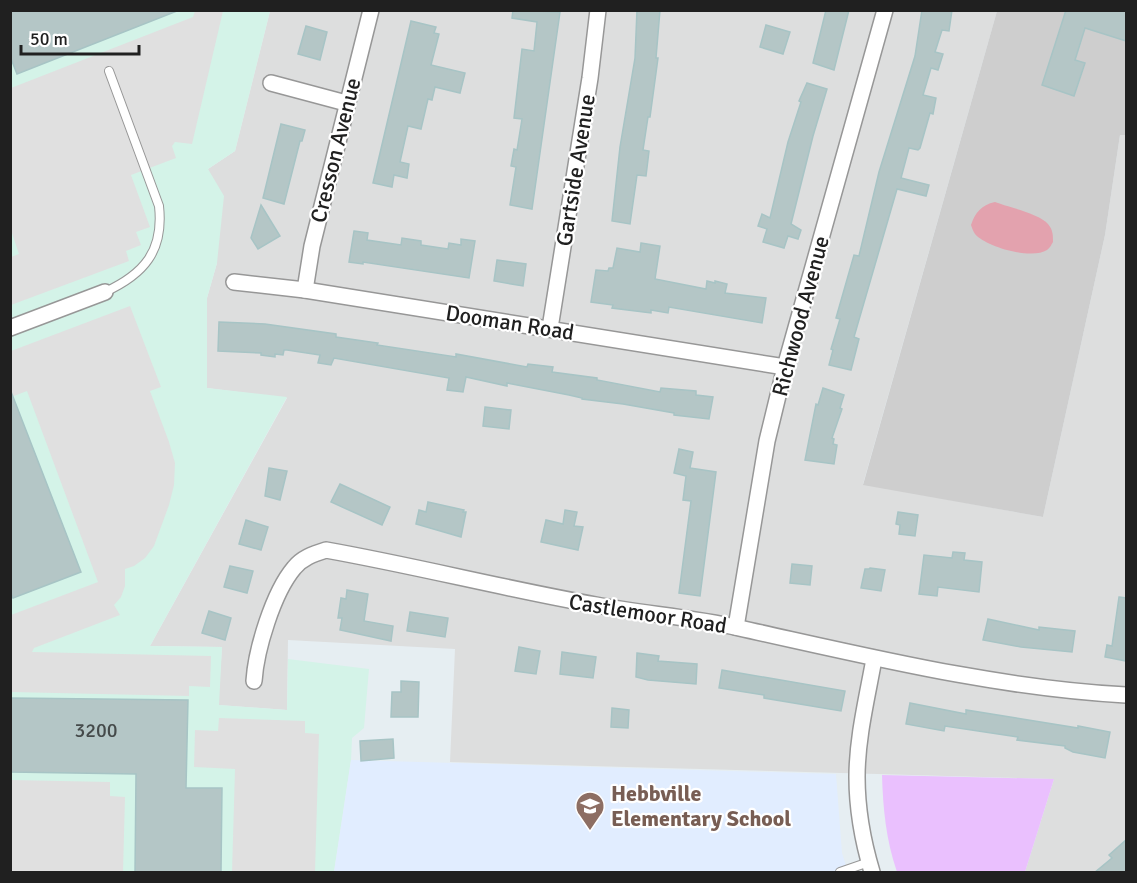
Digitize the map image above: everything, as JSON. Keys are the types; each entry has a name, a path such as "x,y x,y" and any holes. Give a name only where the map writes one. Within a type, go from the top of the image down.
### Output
{"street":[{"name":"Cresson Avenue","path":"305,290 312,246 346,102 371,10"},
{"name":"Gartside Avenue","path":"550,328 590,78 598,10"},
{"name":"Richwood Avenue","path":"736,627 767,441 785,367 885,10"},
{"path":"271,83 346,102"},
{"name":"Dooman Road","path":"234,282 305,290 785,367"},
{"path":"10,328 105,292"},
{"name":"Castlemoor Road","path":"254,681 255,661 260,642 282,587 294,568 304,559 326,550 599,606 736,627 874,659 1018,684 1085,693 1126,695"},
{"path":"870,867 860,818 857,777 861,730 874,659"}],"lane":[{"path":"105,292 134,277 149,260 155,246 160,220 159,206 109,71"},
{"path":"840,873 870,867"}],"shaded area":[{"path":"10,11 270,11 235,151 208,169 224,196 217,263 207,298 207,388 287,397 150,646 222,647 219,705 287,710 288,659 369,669 364,728 352,738 351,760 334,872 11,872"},
{"path":"195,11 223,11 192,144 175,142 172,146 176,158 131,175 150,227 136,232 141,245 126,251 129,261 11,305 11,257 19,254 11,230 11,88 193,17"},
{"path":"270,11 997,11 863,484 1043,517 1105,235 1120,135 1126,135 1126,872 1025,872 1054,779 450,762 455,649 288,640 287,710 218,705 222,647 150,646 287,398 207,388 207,298 217,263 208,169 235,151"},
{"path":"997,11 1126,11 1126,135 1120,135 1105,235 1043,517 863,485"},
{"path":"995,202 1044,220 1050,226 1052,233 1053,242 1049,248 1040,253 1031,254 1010,251 989,243 975,234 971,225 977,213 982,207"},
{"path":"130,306 161,387 150,391 175,463 174,485 169,505 154,546 145,558 125,569 125,586 121,597 114,605 120,615 34,648 32,652 211,656 210,687 189,686 189,696 11,692 11,615 98,582 27,391 11,397 11,351"},
{"path":"219,718 305,721 305,733 319,734 315,872 232,872 235,769 194,767 195,730 218,731"},
{"name":"Hebbville Elementary School","path":"351,760 836,774 842,853 848,872 334,872"},
{"path":"882,775 1054,779 1025,872 897,872 886,824"},
{"path":"11,780 110,782 110,796 125,797 123,872 11,872"}],"building":[{"path":"10,10 177,11 17,74 10,56"},
{"path":"513,10 560,12 532,209 510,205 516,167 511,166 514,149 517,150 522,119 514,118 522,49 534,51 537,22 512,18"},
{"path":"637,10 660,10 656,58 658,58 643,150 649,151 646,176 637,175 630,224 612,221 620,147 635,58"},
{"path":"826,10 849,10 834,70 813,63"},
{"path":"922,10 952,10 949,31 942,30 935,52 943,54 938,70 931,68 923,95 936,98 933,114 930,113 920,148 918,150 909,148 901,178 929,185 926,196 897,189 854,337 859,339 851,370 829,365 840,319 836,318 854,255 859,256 879,172 915,56"},
{"path":"1066,10 1126,10 1126,41 1085,28 1075,60 1085,63 1074,96 1042,85"},
{"path":"411,21 436,27 434,33 439,34 431,65 465,73 460,93 435,87 432,100 428,99 421,129 408,126 400,162 409,164 407,178 394,175 392,187 373,183"},
{"path":"766,25 790,32 783,54 760,47"},
{"path":"306,26 327,32 320,60 298,54"},
{"path":"807,83 827,89 791,224 801,230 798,239 788,236 784,248 763,242 767,229 758,226 762,214 770,218 788,142 801,102 799,101"},
{"path":"281,124 305,130 302,141 300,141 284,204 263,198"},
{"path":"261,205 280,236 258,249 251,238"},
{"path":"354,231 368,233 367,240 401,245 402,238 421,241 421,245 448,249 449,243 461,245 461,239 475,241 469,278 363,262 363,264 349,262"},
{"path":"641,243 660,246 655,279 706,289 707,281 715,283 715,281 727,284 725,293 766,298 762,323 669,307 668,313 651,310 651,313 612,308 613,305 591,302 596,270 608,271 609,268 613,268 617,248 640,252"},
{"path":"497,260 526,264 523,286 494,281"},
{"path":"219,322 265,324 336,334 336,337 378,343 377,345 456,357 456,354 527,367 528,364 553,367 552,372 597,378 597,380 660,392 661,388 696,391 696,395 713,397 709,419 674,415 674,413 582,399 466,377 463,392 447,390 449,378 334,358 331,365 318,363 320,355 284,350 283,355 275,354 275,357 261,355 261,353 218,351"},
{"path":"823,388 844,395 840,408 842,409 832,438 834,439 833,444 837,445 834,464 805,460 816,404 818,405"},
{"path":"10,389 81,572 13,598 10,591"},
{"path":"485,407 511,410 509,429 483,426"},
{"path":"679,449 693,452 690,468 716,472 700,596 679,593 691,501 683,500 686,476 674,473"},
{"path":"269,468 287,471 280,500 265,496"},
{"path":"340,484 390,507 382,525 331,502"},
{"path":"428,502 466,512 461,537 416,524 419,510 426,512"},
{"path":"565,510 577,512 574,526 583,527 578,550 541,542 546,520 563,524"},
{"path":"898,512 918,515 915,536 899,534 900,525 896,524"},
{"path":"246,520 268,527 261,550 239,544"},
{"path":"953,552 965,553 964,560 982,562 979,592 938,587 937,596 919,594 924,555 952,558"},
{"path":"792,564 812,566 810,585 790,583"},
{"path":"230,566 253,571 247,593 224,587"},
{"path":"865,569 885,570 881,591 861,588"},
{"path":"347,590 368,594 364,621 393,626 391,641 340,630 342,618 338,618 341,598 346,599"},
{"path":"1119,597 1126,598 1126,661 1105,657 1107,645 1112,646"},
{"path":"209,611 231,618 225,640 202,633"},
{"path":"410,612 448,618 445,637 407,631"},
{"path":"988,619 1039,630 1039,627 1075,631 1072,652 1021,647 983,640"},
{"path":"519,647 540,651 536,674 515,671"},
{"path":"562,652 596,657 593,678 560,674"},
{"path":"637,653 659,656 658,661 697,664 696,684 636,677"},
{"path":"722,670 845,691 841,711 719,688"},
{"path":"401,681 419,682 418,717 391,717 392,692 401,692"},
{"path":"10,698 188,700 186,788 222,788 221,873 135,873 136,774 10,772"},
{"path":"910,703 966,714 966,710 1110,732 1105,758 1073,752 1065,746 1017,740 1018,737 945,726 944,731 906,724"},
{"path":"612,708 629,710 628,728 611,727"},
{"path":"393,739 394,758 361,761 360,741"},
{"path":"1126,840 1126,873 1094,873 1112,858 1109,855"}],"place":[{"name":"Hebbville Elementary School","path":"590,832"}]}
